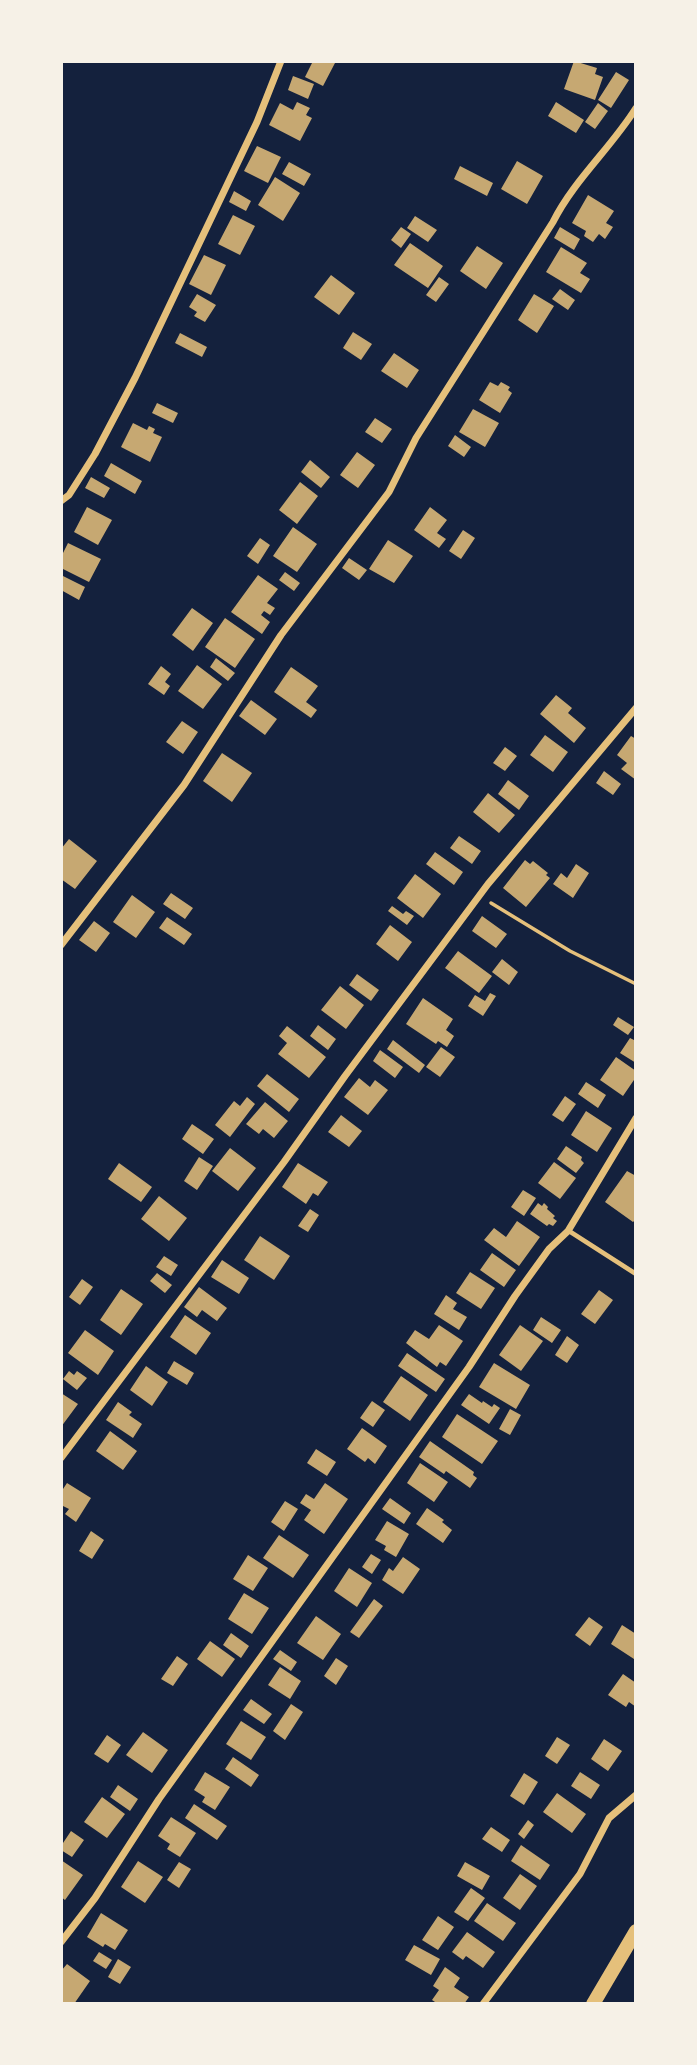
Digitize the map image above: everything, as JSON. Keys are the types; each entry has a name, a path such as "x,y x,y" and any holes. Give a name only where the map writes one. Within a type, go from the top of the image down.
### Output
{"main road":[{"path":"593,2004 636,1931"}],"street":[{"path":"61,501 69,495 95,454 135,378 257,122 281,61"},
{"path":"61,945 184,785 281,635 389,492 416,438 564,201 636,108"},
{"path":"61,1458 284,1162 479,895 636,708"},
{"path":"61,1942 95,1898 159,1799 469,1367 515,1296 549,1250 568,1231 636,1118"},
{"path":"483,2004 580,1874 609,1818 636,1796"}],"lane":[{"path":"568,1231 636,1274"}],"path":[{"path":"479,895 570,951 636,984"}],"building":[{"path":"313,61 335,63 323,86 305,77"},
{"path":"574,61 597,68 595,74 603,77 595,100 564,89"},
{"path":"616,72 629,80 611,108 598,100"},
{"path":"293,76 314,84 308,99 288,90"},
{"path":"297,102 310,108 306,115 312,118 300,141 269,125 280,103 293,110"},
{"path":"556,102 584,120 576,133 548,116"},
{"path":"598,103 608,111 595,129 585,122"},
{"path":"257,146 281,157 268,183 244,171"},
{"path":"517,161 543,176 527,204 501,189"},
{"path":"289,162 311,174 304,186 282,174"},
{"path":"460,166 493,183 487,196 454,179"},
{"path":"275,177 300,193 283,221 258,205"},
{"path":"234,191 251,201 246,211 229,202"},
{"path":"588,195 614,211 606,223 613,227 605,239 599,234 593,242 584,236 586,231 572,223"},
{"path":"233,215 255,226 240,255 218,244"},
{"path":"415,216 437,230 428,242 407,228"},
{"path":"401,227 411,234 401,248 391,240"},
{"path":"560,227 580,239 574,250 554,238"},
{"path":"410,243 443,266 428,288 394,265"},
{"path":"477,246 503,263 486,289 460,271"},
{"path":"561,247 587,263 580,273 590,279 581,293 546,272"},
{"path":"204,255 226,265 211,295 189,284"},
{"path":"331,275 355,293 339,315 314,297"},
{"path":"439,277 449,284 436,302 426,295"},
{"path":"560,289 575,300 568,310 552,299"},
{"path":"197,294 216,305 205,322 194,316 197,312 189,307"},
{"path":"534,294 554,306 537,333 518,320"},
{"path":"353,332 372,344 361,360 343,348"},
{"path":"180,333 207,347 202,357 175,343"},
{"path":"394,353 419,370 407,388 381,371"},
{"path":"490,382 498,386 501,382 510,387 508,390 512,393 500,413 479,400"},
{"path":"157,403 178,413 173,423 152,413"},
{"path":"473,409 499,423 485,447 459,432"},
{"path":"375,418 392,429 382,443 365,432"},
{"path":"133,423 147,430 149,426 155,429 153,433 162,437 150,462 121,447"},
{"path":"455,435 471,447 464,457 448,446"},
{"path":"357,452 375,465 358,488 340,475"},
{"path":"310,460 330,477 321,488 301,472"},
{"path":"111,463 142,481 135,494 104,476"},
{"path":"91,477 110,488 104,498 85,488"},
{"path":"300,482 318,496 297,524 279,510"},
{"path":"87,507 112,520 98,545 74,532"},
{"path":"430,507 447,520 437,533 446,539 439,548 414,530"},
{"path":"293,527 317,544 297,572 273,556"},
{"path":"463,530 475,538 461,559 449,551"},
{"path":"260,538 270,545 258,564 247,556"},
{"path":"388,540 413,556 394,583 369,569"},
{"path":"68,543 101,559 89,582 61,568 61,557"},
{"path":"349,558 367,570 359,580 342,568"},
{"path":"285,572 300,583 294,591 279,580"},
{"path":"61,575 85,587 79,600 61,590"},
{"path":"258,575 278,589 267,603 275,608 270,615 264,611 261,615 270,622 262,634 231,612"},
{"path":"192,608 213,623 193,651 172,635"},
{"path":"225,618 255,639 235,668 205,647"},
{"path":"216,658 235,673 228,681 210,667"},
{"path":"197,665 222,684 203,709 178,691"},
{"path":"161,666 171,674 165,682 170,686 164,695 148,684"},
{"path":"291,667 318,686 306,702 317,710 311,718 274,692"},
{"path":"556,695 572,708 568,713 586,728 574,743 540,714"},
{"path":"251,700 277,719 265,735 239,716"},
{"path":"182,721 198,732 183,754 166,742"},
{"path":"545,735 568,752 553,772 530,755"},
{"path":"631,736 636,739 636,780 621,769 627,763 617,755"},
{"path":"505,747 517,756 505,771 493,763"},
{"path":"222,753 252,773 232,802 203,781"},
{"path":"604,771 621,784 613,795 596,783"},
{"path":"508,780 529,796 519,810 498,794"},
{"path":"488,793 515,815 499,833 473,812"},
{"path":"459,836 481,851 472,864 450,848"},
{"path":"69,839 97,861 75,889 61,879 61,849"},
{"path":"435,852 463,872 454,885 426,864"},
{"path":"525,860 530,864 533,861 548,873 546,875 550,878 526,907 503,888"},
{"path":"576,864 589,873 573,898 553,884 561,873 567,878"},
{"path":"415,874 441,894 423,918 397,898"},
{"path":"171,893 193,908 185,919 163,904"},
{"path":"132,895 155,912 136,938 113,922"},
{"path":"392,906 403,914 406,911 414,916 407,925 388,911"},
{"path":"482,916 507,934 496,948 472,931"},
{"path":"167,917 192,934 184,945 159,928"},
{"path":"94,921 110,933 96,952 79,940"},
{"path":"390,925 412,942 398,961 376,944"},
{"path":"458,951 492,976 479,993 445,968"},
{"path":"502,959 518,972 509,985 492,972"},
{"path":"357,974 379,990 371,1001 349,985"},
{"path":"340,986 364,1005 346,1029 321,1010"},
{"path":"490,993 496,996 483,1016 468,1006 475,995 485,1001"},
{"path":"423,998 453,1019 446,1030 454,1036 447,1047 438,1041 436,1044 406,1024"},
{"path":"618,1017 634,1027 628,1035 613,1025"},
{"path":"318,1025 336,1039 328,1050 310,1036"},
{"path":"287,1026 326,1057 309,1078 278,1054 287,1043 279,1036"},
{"path":"630,1038 636,1041 636,1063 620,1053"},
{"path":"393,1040 425,1065 419,1073 387,1049"},
{"path":"441,1047 455,1057 440,1077 426,1067"},
{"path":"380,1050 403,1067 395,1078 373,1061"},
{"path":"616,1057 636,1071 636,1077 623,1096 600,1080"},
{"path":"267,1074 299,1099 289,1112 257,1086"},
{"path":"359,1078 370,1087 375,1080 388,1090 368,1115 344,1097"},
{"path":"586,1082 606,1095 598,1108 578,1094"},
{"path":"565,1096 576,1104 563,1122 552,1115"},
{"path":"247,1097 255,1104 230,1137 215,1125 234,1101 240,1106"},
{"path":"265,1102 288,1121 274,1138 263,1129 259,1134 246,1124"},
{"path":"586,1111 612,1128 597,1152 571,1135"},
{"path":"341,1115 362,1131 349,1147 328,1132"},
{"path":"192,1124 214,1139 203,1154 182,1139"},
{"path":"566,1146 582,1157 584,1163 576,1173 557,1159"},
{"path":"230,1148 256,1168 238,1191 212,1171"},
{"path":"199,1157 213,1166 197,1190 184,1181"},
{"path":"554,1162 576,1178 560,1199 538,1183"},
{"path":"119,1163 152,1187 141,1202 108,1179"},
{"path":"298,1163 328,1182 318,1196 313,1193 306,1204 282,1187"},
{"path":"627,1171 636,1176 636,1219 633,1222 605,1202"},
{"path":"523,1190 536,1198 524,1216 511,1207"},
{"path":"159,1196 187,1218 169,1241 141,1219"},
{"path":"538,1203 542,1206 544,1203 555,1216 553,1218 557,1221 553,1226 547,1226 530,1214"},
{"path":"310,1209 319,1215 308,1232 298,1226"},
{"path":"517,1221 540,1237 519,1266 484,1240 494,1228 506,1237"},
{"path":"260,1236 290,1256 274,1280 244,1260"},
{"path":"492,1253 516,1270 504,1287 480,1270"},
{"path":"164,1256 178,1265 171,1276 156,1267"},
{"path":"222,1260 249,1278 239,1294 211,1277"},
{"path":"470,1272 495,1288 481,1309 456,1293"},
{"path":"157,1273 172,1285 165,1293 150,1281"},
{"path":"82,1279 93,1287 80,1305 69,1297"},
{"path":"199,1287 227,1308 217,1321 202,1310 197,1317 184,1307"},
{"path":"121,1289 143,1304 121,1335 100,1320"},
{"path":"599,1290 613,1300 595,1324 581,1314"},
{"path":"446,1295 457,1303 453,1309 467,1317 459,1330 434,1314"},
{"path":"185,1315 211,1333 196,1355 170,1337"},
{"path":"541,1317 561,1330 552,1343 533,1330"},
{"path":"439,1325 463,1341 446,1366 440,1362 437,1367 406,1343 415,1330 429,1339"},
{"path":"520,1325 543,1341 521,1371 499,1355"},
{"path":"85,1330 114,1351 98,1375 68,1353"},
{"path":"567,1336 579,1345 567,1363 555,1355"},
{"path":"407,1353 445,1379 436,1392 398,1366"},
{"path":"174,1361 194,1373 187,1385 167,1373"},
{"path":"494,1363 530,1385 516,1409 479,1387"},
{"path":"146,1366 168,1382 152,1406 130,1390"},
{"path":"69,1371 74,1375 77,1371 87,1378 77,1390 63,1379"},
{"path":"401,1376 428,1395 410,1421 383,1402"},
{"path":"61,1393 78,1404 61,1427"},
{"path":"469,1394 482,1403 483,1401 492,1407 494,1404 500,1408 489,1424 461,1405"},
{"path":"372,1401 385,1410 373,1427 360,1418"},
{"path":"118,1402 132,1412 129,1415 142,1424 133,1438 106,1420"},
{"path":"510,1409 521,1415 510,1435 499,1429"},
{"path":"457,1414 498,1441 482,1464 442,1437"},
{"path":"362,1428 387,1446 375,1464 368,1458 365,1462 347,1449"},
{"path":"110,1431 137,1451 123,1470 96,1451"},
{"path":"430,1441 474,1472 473,1475 477,1478 470,1488 419,1457"},
{"path":"316,1449 336,1462 327,1476 307,1463"},
{"path":"420,1463 448,1482 434,1502 407,1483"},
{"path":"67,1483 91,1498 76,1522 65,1514 69,1509 61,1505 61,1492"},
{"path":"325,1483 348,1499 324,1534 304,1520 311,1510 300,1503 306,1494 314,1499"},
{"path":"390,1498 411,1513 404,1524 382,1509"},
{"path":"285,1501 298,1509 284,1531 271,1522"},
{"path":"427,1508 444,1520 442,1522 452,1530 443,1543 416,1524"},
{"path":"387,1521 409,1534 396,1557 384,1550 386,1546 375,1540"},
{"path":"91,1531 104,1540 92,1559 79,1551"},
{"path":"279,1535 309,1555 293,1578 263,1558"},
{"path":"371,1554 381,1560 372,1574 362,1567"},
{"path":"248,1555 268,1568 253,1591 233,1579"},
{"path":"403,1557 420,1569 403,1594 382,1580 389,1568 393,1571"},
{"path":"349,1568 372,1583 357,1607 334,1591"},
{"path":"244,1593 269,1608 252,1634 228,1619"},
{"path":"374,1599 383,1606 359,1638 350,1632"},
{"path":"316,1616 341,1634 323,1660 297,1643"},
{"path":"589,1617 603,1627 590,1646 575,1635"},
{"path":"622,1625 636,1634 634,1659 611,1644"},
{"path":"231,1633 249,1646 241,1658 223,1645"},
{"path":"210,1641 235,1659 222,1677 197,1659"},
{"path":"280,1650 297,1662 291,1671 273,1659"},
{"path":"177,1656 188,1664 173,1686 161,1679"},
{"path":"336,1658 348,1666 336,1685 324,1676"},
{"path":"280,1667 301,1681 290,1699 268,1685"},
{"path":"623,1674 636,1683 636,1707 629,1702 626,1707 608,1695"},
{"path":"251,1699 272,1714 264,1724 243,1710"},
{"path":"291,1704 303,1712 285,1740 273,1731"},
{"path":"241,1721 266,1737 251,1760 226,1744"},
{"path":"143,1732 168,1750 152,1773 126,1755"},
{"path":"107,1735 121,1745 108,1763 94,1754"},
{"path":"557,1737 570,1745 557,1764 545,1756"},
{"path":"604,1739 622,1751 608,1771 591,1759"},
{"path":"233,1757 259,1775 251,1787 225,1769"},
{"path":"205,1772 230,1787 215,1810 202,1802 205,1797 194,1790"},
{"path":"580,1772 600,1785 591,1799 571,1786"},
{"path":"524,1773 538,1782 524,1805 510,1796"},
{"path":"118,1785 138,1799 130,1811 110,1797"},
{"path":"557,1793 586,1814 572,1833 543,1812"},
{"path":"102,1797 125,1814 107,1838 84,1822"},
{"path":"194,1804 227,1826 217,1840 185,1818"},
{"path":"171,1817 196,1833 180,1857 167,1849 170,1844 158,1836"},
{"path":"528,1820 534,1825 524,1839 518,1834"},
{"path":"491,1827 510,1840 502,1852 482,1839"},
{"path":"71,1831 84,1840 72,1857 61,1850"},
{"path":"521,1845 550,1865 540,1880 511,1861"},
{"path":"61,1860 83,1875 65,1900 61,1897"},
{"path":"138,1861 163,1877 145,1903 121,1887"},
{"path":"179,1862 191,1869 179,1888 167,1880"},
{"path":"465,1862 490,1876 482,1890 457,1876"},
{"path":"520,1874 537,1886 520,1910 503,1898"},
{"path":"471,1888 485,1898 468,1921 454,1912"},
{"path":"487,1903 516,1923 503,1941 474,1921"},
{"path":"101,1913 128,1930 115,1950 105,1944 103,1947 87,1937"},
{"path":"438,1916 454,1927 438,1950 422,1940"},
{"path":"467,1932 495,1952 483,1968 466,1956 463,1960 452,1952"},
{"path":"414,1945 440,1959 431,1975 405,1960"},
{"path":"99,1952 112,1960 106,1969 93,1961"},
{"path":"118,1959 131,1967 120,1984 108,1977"},
{"path":"67,1964 90,1981 74,2004 61,2004 61,1971"},
{"path":"445,1967 460,1978 454,1987 469,1997 464,2004 438,2004 432,2000 439,1990 433,1986"}]}
